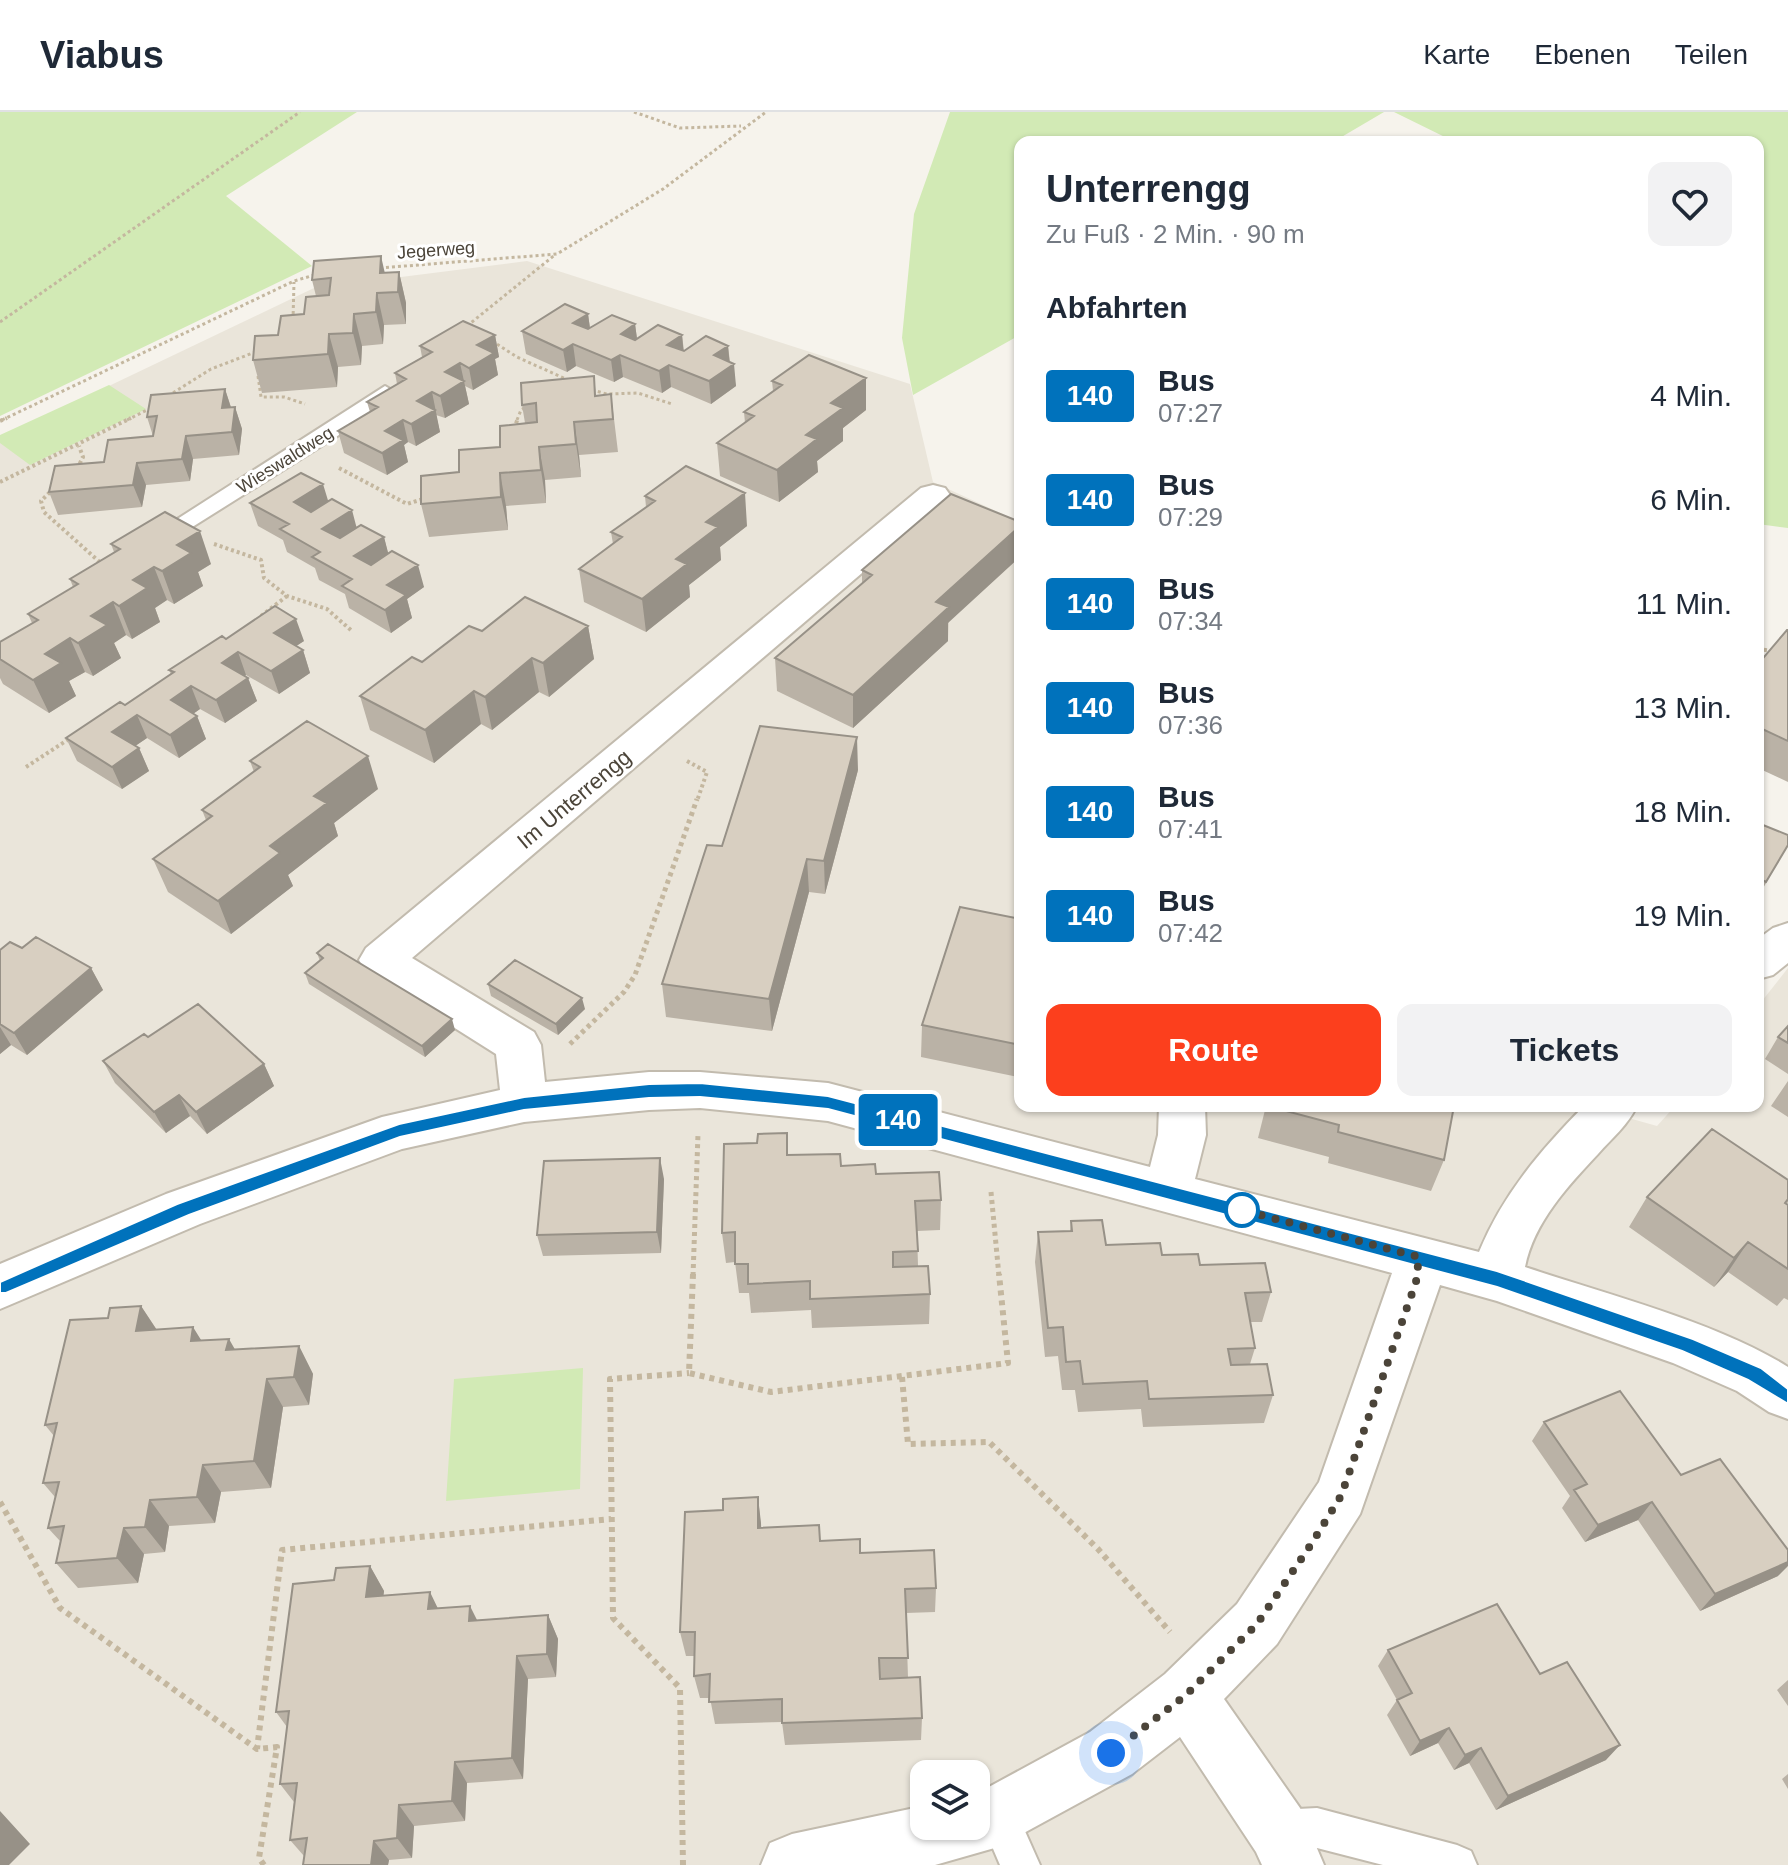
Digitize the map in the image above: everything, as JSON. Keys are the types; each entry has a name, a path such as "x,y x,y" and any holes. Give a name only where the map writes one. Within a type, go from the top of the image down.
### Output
{"street":[{"name":"Im Unterrengg","path":"522,1082 518,1045 381,960 646,740 933,495"},
{"path":"1764,958 1788,939"},
{"path":"0,1287 183,1209 399,1131 522,1082 649,1091 700,1090 828,1102 1419,1257 1497,1279 1687,1345 1755,1374 1788,1395"},
{"path":"1168,1190 1182,1135 1182,1112"},
{"path":"1497,1279 1500,1258 1515,1225 1561,1161 1608,1112"},
{"path":"990,1831 1111,1753 1197,1685 1257,1624 1341,1496 1416,1282 1419,1257"},
{"path":"1197,1685 1286,1847"},
{"path":"792,1865 911,1840"}],"lane":[{"name":"Wieswaldweg","path":"108,569 351,419 385,392"},
{"path":"1286,1847 1317,1828 1457,1865"}],"path":[{"path":"0,322 300,112"},
{"path":"634,112 680,128 742,127"},
{"name":"Jegerweg","path":"368,269 557,254 663,189 766,112"},
{"path":"475,333 461,332 557,254"},
{"path":"0,421 294,281 326,273"},
{"path":"293,329 294,281"},
{"path":"486,337 517,357 573,382"},
{"path":"0,482 146,411 199,374 237,357 269,349"},
{"path":"258,376 261,397 284,397 351,419"},
{"path":"587,389 607,394 638,393 672,404"},
{"path":"511,438 521,410 532,404"},
{"path":"76,473 83,457 79,446"},
{"path":"302,449 407,504 415,504 435,494"},
{"path":"64,481 41,501 44,512 108,569"},
{"path":"183,524 218,547 261,560 264,578 287,596 327,609 353,632"},
{"path":"253,622 287,596"},
{"path":"1764,650 1788,654"},
{"path":"26,767 75,735"},
{"path":"522,1082 566,1048 624,992 635,975 707,772 646,740"},
{"path":"689,1373 700,1090"},
{"path":"683,1865 680,1688 613,1618 610,1379 689,1373 771,1392 1008,1363 987,1143"},
{"path":"902,1377 908,1444 989,1442 1098,1549 1197,1685"},
{"path":"0,1502 60,1608 257,1749 277,1747 259,1858 264,1865"},
{"path":"257,1749 282,1550 611,1519"}],"shaded area":[{"path":"527,261 910,384 933,482 1014,519 1014,1112 1607,1112 1657,1126 1670,1112 1764,1112 1764,998 1788,968 1788,1865 0,1865 0,438 314,288"}],"green space":[{"path":"0,112 357,112 226,196 312,266 0,416"},
{"path":"950,112 1384,112 1343,136 1014,136 1014,338 913,395 902,338 914,214"},
{"path":"1394,112 1788,112 1788,528 1764,525 1764,136 1443,136"},
{"path":"109,385 146,409 30,465 0,443 0,435"},
{"path":"583,1368 580,1489 446,1501 454,1379"}],"building":[{"path":"381,256 380,273 399,272 398,292 377,293 376,312 354,314 353,333 329,334 328,354 253,360 255,336 278,335 281,316 304,314 306,297 329,295 331,278 312,280 314,261"},
{"path":"565,304 588,314 573,323 588,329 612,315 635,324 621,334 635,340 658,325 682,335 667,345 684,351 706,336 728,346 714,355 734,364 709,381 669,365 659,371 620,355 611,360 573,344 563,350 522,331"},
{"path":"463,321 495,335 477,345 494,353 469,368 460,363 445,372 464,381 440,396 432,392 417,401 435,410 411,424 403,420 385,431 403,440 382,453 338,431 378,407 367,402 406,379 395,373 432,352 420,346"},
{"path":"809,355 866,378 831,403 843,408 806,435 817,439 777,470 717,443 754,416 744,412 782,385 772,381"},
{"path":"594,376 595,396 611,394 613,419 574,422 576,444 539,447 541,470 500,473 501,497 421,504 421,476 459,472 459,450 500,447 500,426 537,422 536,403 522,405 521,383"},
{"path":"225,389 222,408 235,407 232,432 186,436 182,459 137,463 133,485 49,492 55,466 104,462 108,440 153,436 157,416 147,417 151,395"},
{"path":"686,466 745,493 706,522 718,527 676,559 687,564 642,599 579,569 622,537 611,532 655,501 645,496"},
{"path":"301,473 323,484 294,502 311,512 332,499 352,510 322,529 340,538 361,525 384,537 354,556 371,565 392,551 418,565 387,585 406,595 385,610 342,586 352,579 312,557 320,552 280,529 289,524 250,503"},
{"path":"951,494 1014,520 1014,531 936,602 949,607 853,695 775,658 872,575 862,570"},
{"path":"165,512 200,531 177,545 191,553 162,571 154,567 133,580 147,588 119,606 113,602 91,616 107,625 78,643 70,638 45,654 61,663 33,680 0,659 0,642 38,620 28,614 78,584 70,579 120,549 111,544"},
{"path":"525,597 588,626 543,663 532,658 485,697 474,691 425,730 360,696 412,657 422,662 469,626 482,631"},
{"path":"275,606 296,619 274,633 303,650 271,671 238,652 222,663 248,678 216,700 191,686 171,700 197,716 170,735 137,715 112,732 139,748 112,767 66,738 120,702 125,705 174,672 169,670 222,636 226,639"},
{"path":"1788,630 1788,741 1764,730 1764,657"},
{"path":"307,721 368,756 314,796 327,803 270,846 280,853 218,901 153,859 212,816 202,810 260,767 250,761"},
{"path":"760,726 857,737 824,861 807,859 769,999 662,984 707,845 722,846"},
{"path":"1764,825 1788,835 1788,845 1766,882"},
{"path":"960,907 1014,918 1014,1044 922,1025"},
{"path":"36,937 91,968 14,1033 0,1024 0,950 10,942 22,948"},
{"path":"328,944 452,1019 422,1046 305,973 323,958 317,953"},
{"path":"515,960 582,998 556,1024 488,984"},
{"path":"198,1004 264,1064 196,1112 179,1095 154,1112 103,1061 144,1034 148,1037"},
{"path":"1788,1026 1788,1043 1778,1037"},
{"path":"1290,1112 1453,1112 1444,1160 1338,1132 1339,1125"},
{"path":"1712,1129 1788,1180 1788,1199 1785,1203 1788,1205 1788,1269 1748,1242 1734,1258 1647,1197"},
{"path":"787,1133 787,1155 840,1154 841,1166 875,1164 876,1174 939,1172 941,1200 915,1201 918,1251 893,1252 893,1267 928,1266 930,1294 810,1299 810,1281 748,1284 748,1264 735,1264 735,1232 722,1233 724,1144 757,1143 758,1134"},
{"path":"660,1158 657,1232 537,1235 544,1161"},
{"path":"1102,1220 1106,1245 1160,1243 1162,1255 1198,1254 1200,1265 1265,1263 1271,1292 1245,1293 1255,1348 1228,1349 1231,1365 1267,1364 1273,1395 1149,1399 1147,1381 1083,1384 1080,1361 1066,1362 1063,1327 1048,1328 1038,1232 1072,1231 1071,1221"},
{"path":"141,1306 136,1331 193,1327 191,1341 229,1339 226,1350 299,1346 294,1377 267,1379 254,1461 203,1465 197,1497 150,1500 145,1527 124,1528 117,1558 56,1563 64,1526 48,1528 59,1482 43,1483 57,1423 45,1425 70,1320 108,1318 110,1308"},
{"path":"1620,1391 1681,1475 1720,1459 1788,1550 1788,1562 1715,1594 1652,1502 1598,1525 1574,1490 1587,1484 1544,1422"},
{"path":"758,1497 758,1528 819,1525 820,1541 860,1539 860,1553 934,1550 936,1588 905,1589 908,1658 879,1658 880,1679 920,1677 922,1718 782,1723 782,1699 709,1702 710,1674 694,1676 695,1632 680,1632 685,1512 723,1510 723,1499"},
{"path":"370,1566 366,1597 430,1592 428,1609 470,1606 469,1621 548,1615 547,1654 517,1656 512,1758 455,1762 452,1801 399,1805 397,1838 374,1841 371,1865 303,1865 307,1838 290,1840 297,1783 280,1784 289,1711 276,1712 293,1584 334,1580 336,1568"},
{"path":"1497,1604 1540,1674 1567,1662 1620,1745 1508,1796 1481,1748 1465,1755 1449,1728 1420,1741 1397,1700 1412,1693 1388,1650"}],"bus line":[{"name":"140","path":"0,1288 183,1209 399,1131 524,1103 649,1091 700,1090 828,1102 1497,1279 1687,1345 1755,1374 1788,1395"}],"route":[{"path":"1111,1753 1186,1695 1257,1624 1312,1543 1341,1496 1416,1282 1419,1257 1242,1210"}]}
